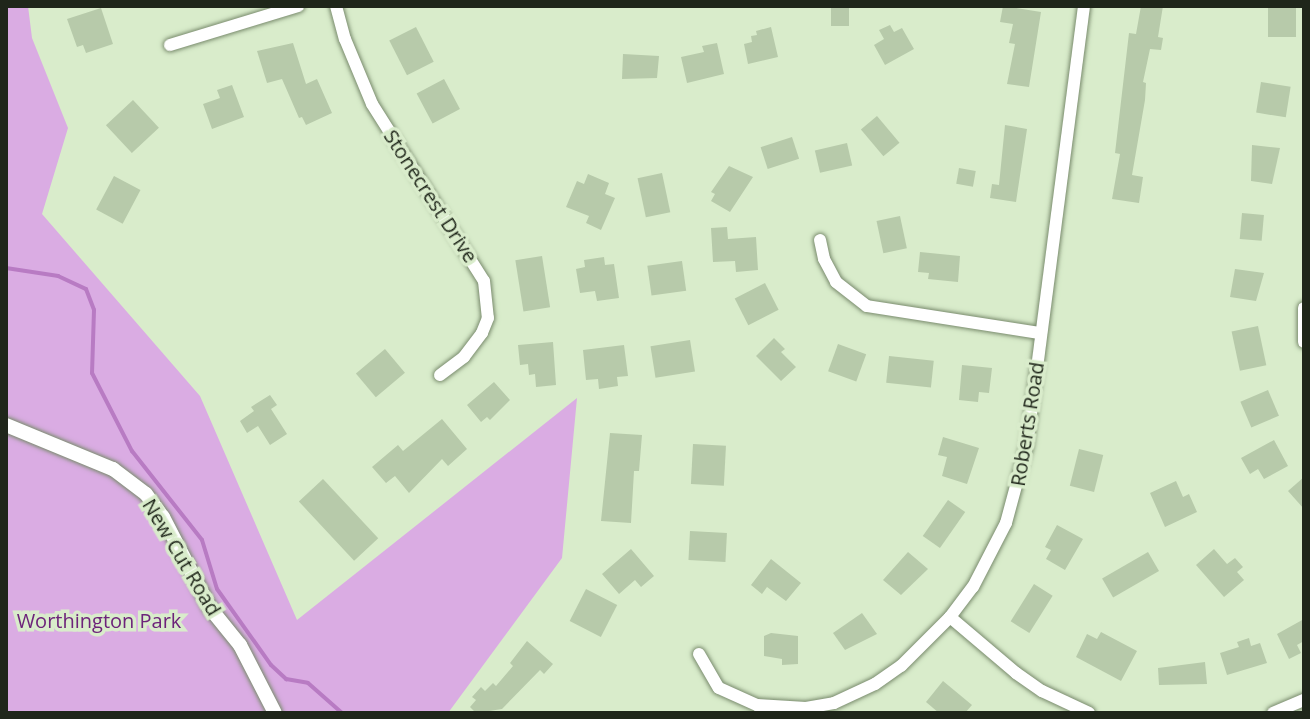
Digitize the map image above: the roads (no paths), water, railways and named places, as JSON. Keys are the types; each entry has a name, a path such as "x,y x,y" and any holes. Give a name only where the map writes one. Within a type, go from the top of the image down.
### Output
{"street":[{"path":"170,45 298,6"},
{"name":"Stonecrest Drive","path":"336,6 345,39 372,104 484,281 488,299 482,333 464,357 440,375"},
{"name":"Roberts Road","path":"699,654 711,680 736,697 777,708 806,708 834,703 875,684 901,666 950,617 993,553 1017,490 1027,445 1084,6"},
{"path":"820,240 824,259 836,282 867,306 1040,333"},
{"path":"1304,308 1304,342"},
{"name":"New Cut Road","path":"6,425 113,469 146,494 163,517 210,608 240,645 275,713"},
{"path":"950,617 1029,682 1089,713"},
{"path":"1273,713 1304,700"}],"waterway":[{"path":"6,268 58,276 86,289 94,310 92,373 132,451 202,540 217,589 271,665 286,679 308,683 342,713"}],"park label":[{"name":"Worthington Park","path":"99,620"}]}
